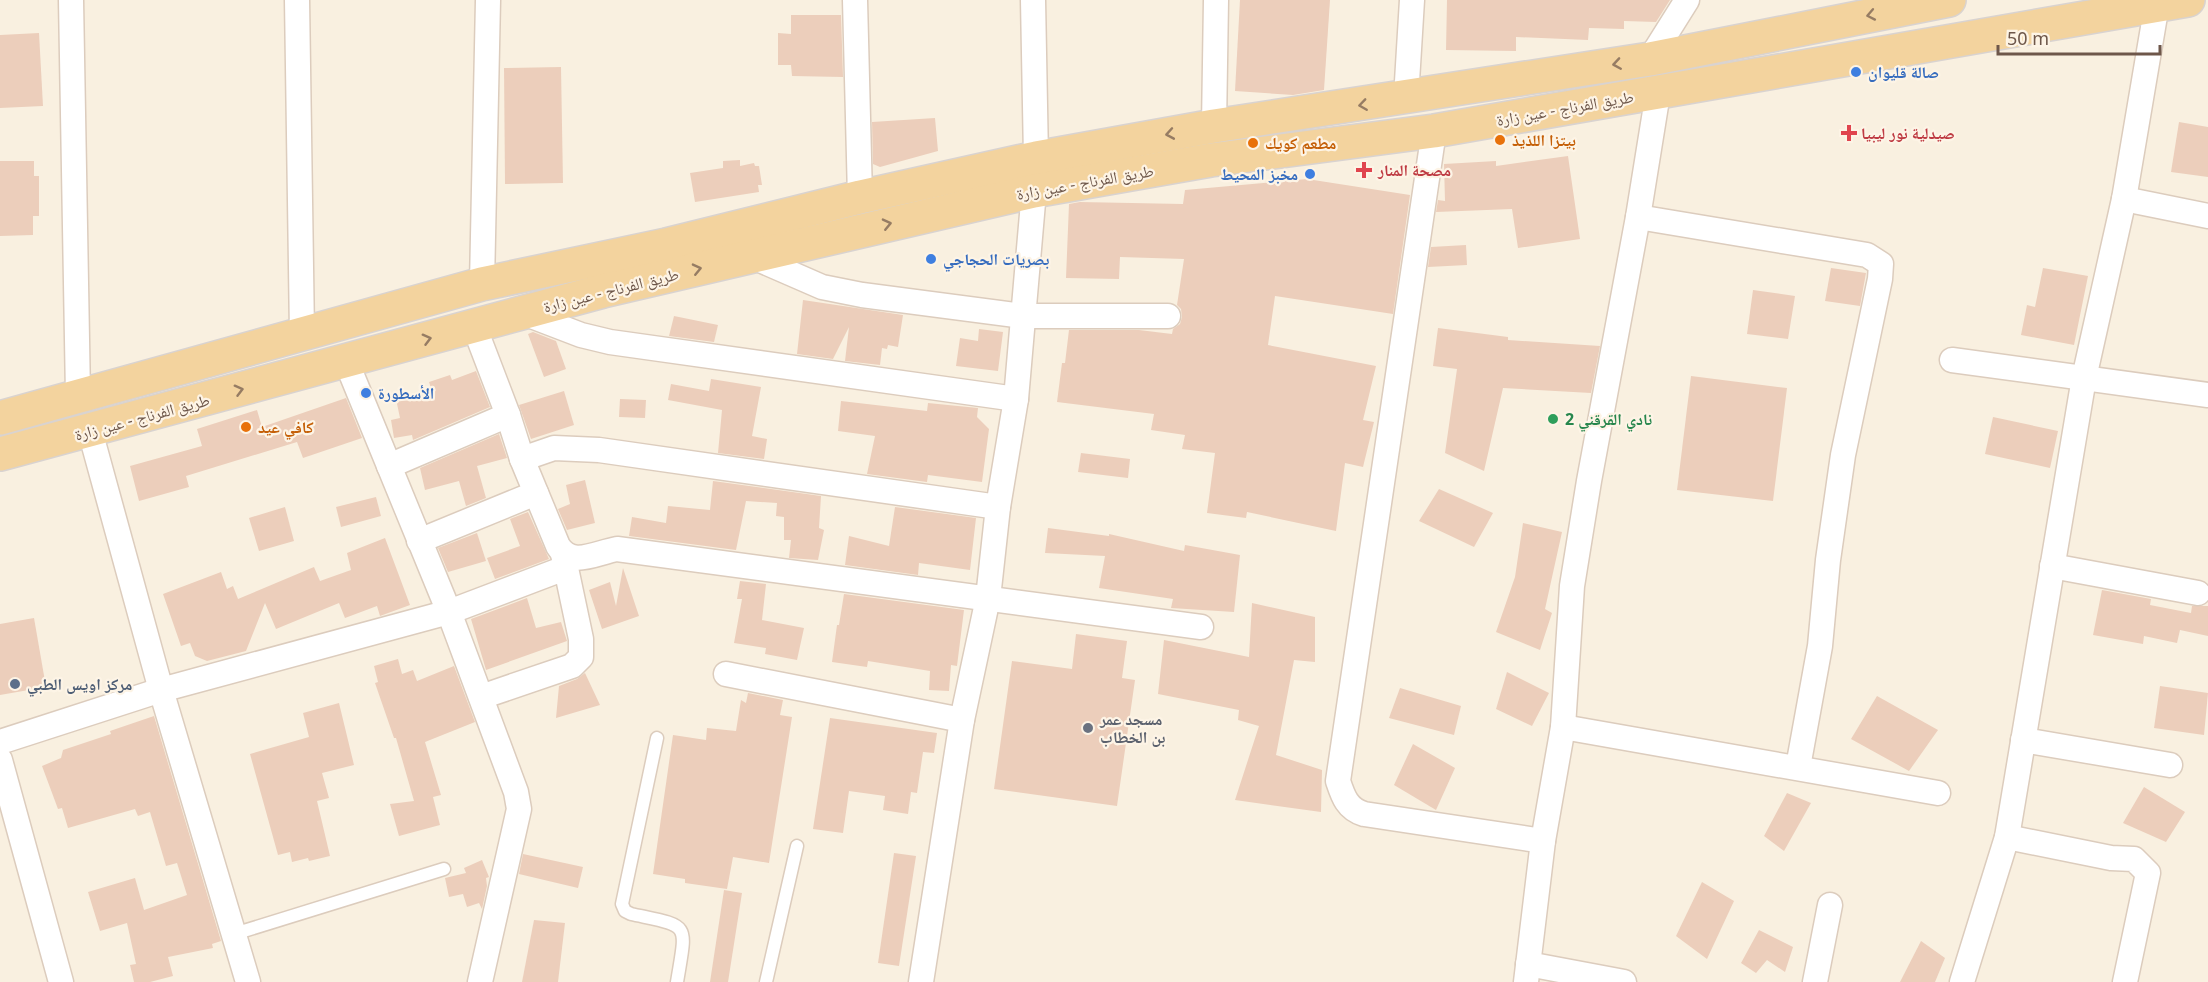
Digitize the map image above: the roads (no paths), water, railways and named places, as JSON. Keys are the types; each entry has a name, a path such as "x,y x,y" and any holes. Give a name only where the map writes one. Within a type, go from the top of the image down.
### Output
{"main road":[{"name":"طريق الفرناج - عين زارة","path":"0,418 482,284 666,244 860,197 1036,158 1214,126 1650,59 1949,0"},
{"name":"طريق الفرناج - عين زارة","path":"0,454 521,312 1034,190 1211,160 1434,130 1658,93 2172,2"}],"street":[{"path":"71,0 78,396"},
{"path":"297,0 302,334"},
{"path":"482,284 488,0"},
{"path":"855,0 860,197"},
{"path":"1034,0 1036,158"},
{"path":"1214,126 1216,0"},
{"path":"1406,98 1412,0"},
{"path":"1650,59 1687,0"},
{"path":"1962,982 2007,837 2084,378 2124,199 2172,2"},
{"path":"1624,982 1527,973 1543,841 1563,727 1572,586 1658,93"},
{"path":"1434,130 1338,781 1348,805 1356,812 1543,841"},
{"path":"921,982 962,720 988,598 998,507 1016,399 1034,190"},
{"path":"2124,199 2208,216"},
{"path":"1638,218 1867,255 1881,264 1880,279 1843,455 1828,560 1820,646 1798,767"},
{"path":"751,256 822,286 842,291 1023,316 1168,316"},
{"path":"521,312 581,335 610,342 1016,399"},
{"path":"474,326 522,459 564,561 581,639 581,657 572,666 481,698"},
{"path":"1952,360 2208,395"},
{"path":"346,361 449,612 516,792 519,809 480,982"},
{"path":"389,466 508,415"},
{"path":"90,431 161,690 248,982"},
{"path":"522,459 554,448 599,450 998,507"},
{"path":"419,541 537,493"},
{"path":"0,742 161,690 449,612 570,558 586,557 617,549 1201,627"},
{"path":"2052,566 2198,593"},
{"path":"726,674 962,720"},
{"path":"1563,727 1938,793"},
{"path":"2023,740 2170,765"},
{"path":"0,760 61,982"},
{"path":"2007,837 2111,858 2134,859 2148,873 2125,982"},
{"path":"1815,982 1830,905"}],"lane":[{"path":"657,738 622,904 625,911 631,914 676,924 682,930 684,941 677,982"},
{"path":"766,982 797,846"},
{"path":"234,934 444,869"}],"place":[{"name":"صالة قليوان","path":"1856,72"},
{"name":"صيدلية نور ليبيا","path":"1849,133"},
{"name":"بيتزا اللذيذ","path":"1500,140"},
{"name":"مطعم كويك","path":"1253,143"},
{"name":"مصحة المنار","path":"1364,170"},
{"name":"مخبز المحيط","path":"1310,174"},
{"name":"بصريات الحجاجي","path":"931,259"},
{"name":"الأسطورة","path":"366,393"},
{"name":"نادي القرقني 2","path":"1553,419"},
{"name":"كافي عيد","path":"246,427"},
{"name":"مركز اويس الطبي","path":"15,684"},
{"name":"مسجد عمر بن الخطاب","path":"1088,728"}]}
